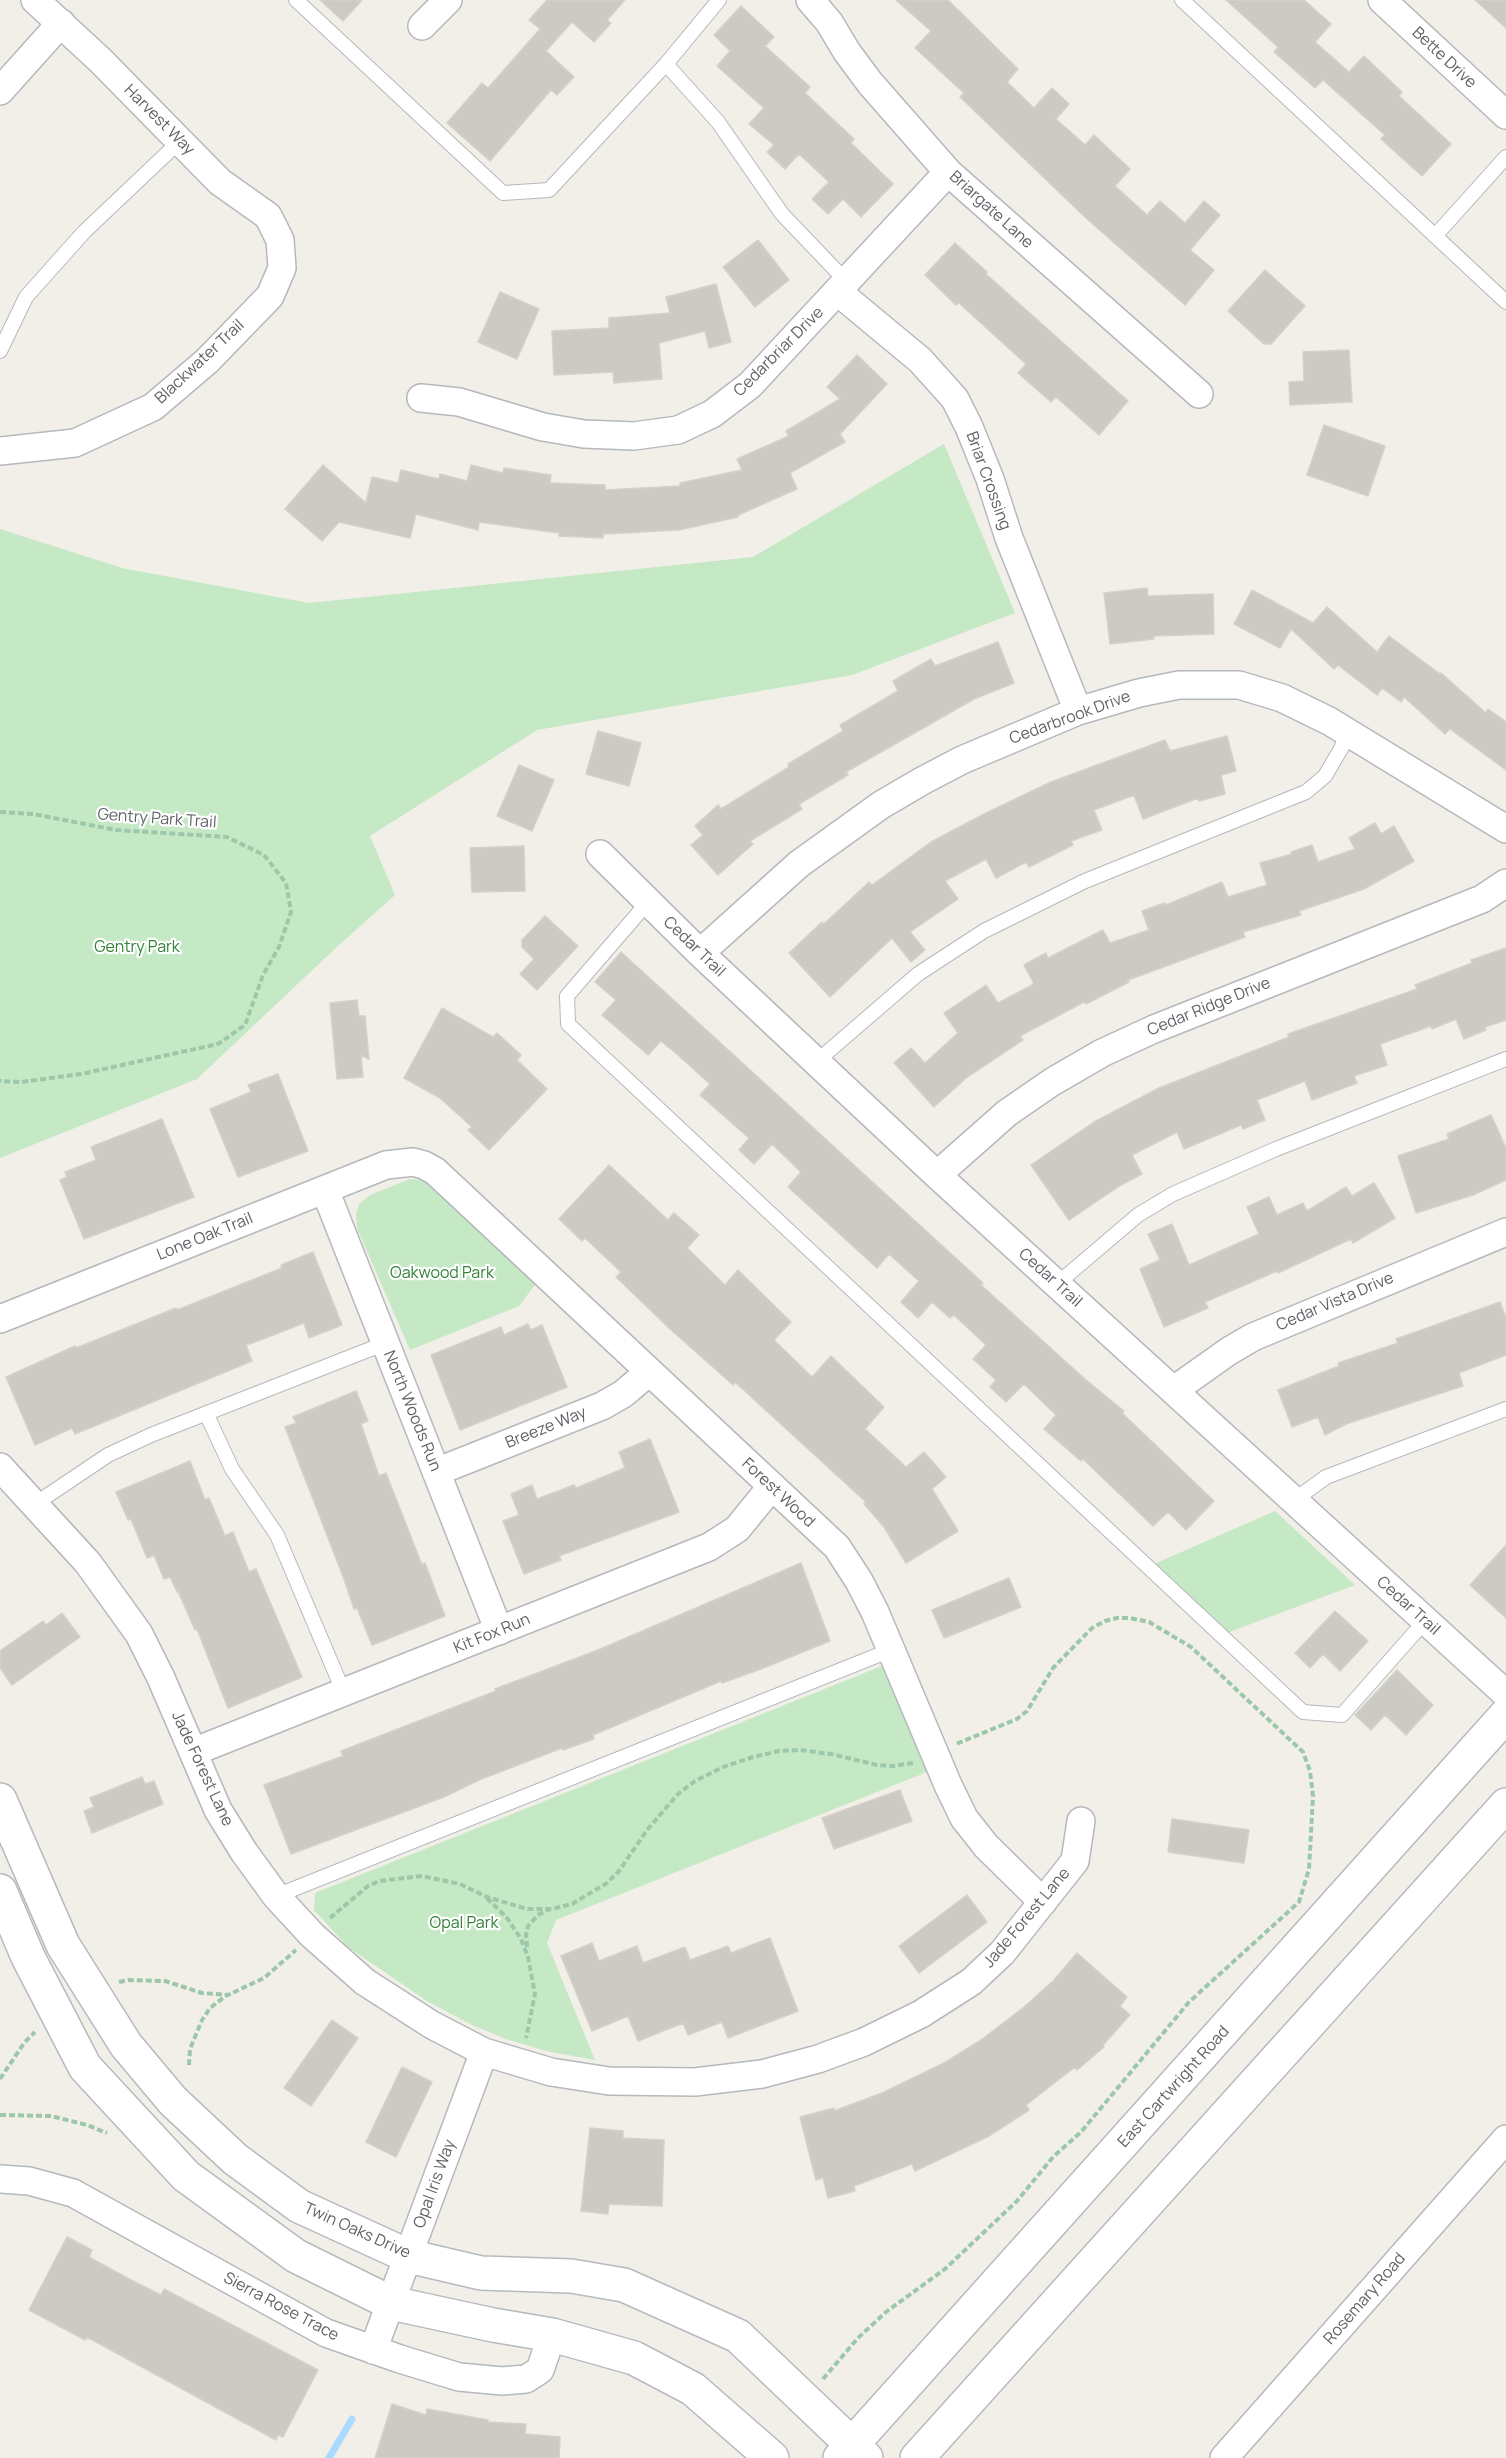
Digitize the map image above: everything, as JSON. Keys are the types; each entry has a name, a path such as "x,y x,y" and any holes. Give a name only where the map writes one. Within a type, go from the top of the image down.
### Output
{"street":[{"name":"Harvest Way","path":"36,0 220,182 268,216 280,240"},
{"path":"422,26 448,0"},
{"name":"Briargate Lane","path":"810,0 829,22 870,83 948,172 1199,394"},
{"name":"Bette Drive","path":"1382,0 1506,115"},
{"path":"0,91 61,23"},
{"name":"Cedarbriar Drive","path":"421,398 459,402 543,427 584,434 634,436 678,430 712,414 750,385 948,172"},
{"name":"Blackwater Trail","path":"0,451 75,443 153,407 207,360 270,296 282,267 280,240"},
{"name":"Briar Crossing","path":"843,287 920,360 955,399 990,479 1009,538 1078,711"},
{"name":"Cedarbrook Drive","path":"700,953 799,864 881,805 962,760 1078,711 1139,693 1179,685 1239,685 1282,698 1346,731 1506,829"},
{"name":"Cedar Trail","path":"600,854 700,953 937,1175 1506,1694"},
{"name":"Cedar Ridge Drive","path":"937,1175 1006,1113 1052,1082 1102,1053 1154,1029 1482,899 1506,884"},
{"name":"Lone Oak Trail","path":"0,1319 386,1165 412,1162"},
{"name":"Forest Wood","path":"412,1162 435,1171 837,1547 859,1581 964,1818 986,1846 1043,1902"},
{"name":"North Woods Run","path":"325,1190 499,1632"},
{"name":"Cedar Vista Drive","path":"1174,1390 1229,1350 1253,1337 1506,1232"},
{"name":"Breeze Way","path":"436,1472 602,1406 623,1394 649,1372"},
{"name":"Jade Forest Lane","path":"0,1467 88,1563 114,1596 139,1634 161,1678 218,1810 244,1852 276,1896 312,1935 365,1982 432,2025 484,2052 552,2072 609,2080 695,2082 773,2071 818,2059 864,2042 921,2014 971,1982 1002,1953 1075,1860 1081,1821"},
{"name":"Kit Fox Run","path":"193,1752 709,1547 736,1529 772,1486"},
{"name":"East Cartwright Road","path":"853,2453 1506,1715"},
{"name":"Twin Oaks Drive","path":"0,1800 63,1945 126,2045 173,2102 235,2158 299,2206 408,2256 481,2272 571,2276 624,2285 738,2336 853,2453"},
{"path":"917,2458 1506,1805"},
{"path":"0,1891 28,1957 85,2067 186,2176 296,2256 391,2303 552,2335 634,2358 693,2389 772,2458"},
{"name":"Opal Iris Way","path":"373,2350 484,2052"},
{"name":"Rosemary Road","path":"1224,2458 1506,2139"},
{"name":"Sierra Rose Trace","path":"0,2179 29,2181 73,2193 326,2333 459,2377 502,2381 526,2379 540,2370 552,2335"}],"lane":[{"path":"296,0 503,193 549,190 666,64 720,0"},
{"path":"1182,0 1506,302"},
{"path":"666,64 718,122 782,214 843,287"},
{"path":"0,351 26,297 84,232 180,141"},
{"path":"1435,236 1506,158"},
{"path":"816,1062 918,974 984,930 1085,881 1306,792 1324,776 1342,747 1346,731"},
{"path":"648,902 567,996 568,1024 1303,1712 1342,1715 1425,1621"},
{"path":"1057,1284 1138,1215 1173,1194 1276,1149 1506,1059"},
{"path":"35,1504 108,1455 206,1413 386,1343"},
{"path":"1293,1501 1326,1478 1506,1409"},
{"path":"206,1413 232,1469 277,1535 344,1693"},
{"path":"276,1896 891,1650"}],"path":[{"name":"Gentry Park Trail","path":"0,812 33,814 116,830 227,837 264,855 286,883 291,912 279,947 263,975 245,1025 218,1044 81,1074 21,1082 0,1081"},
{"path":"820,2382 858,2338 886,2312 945,2269 1017,2200 1053,2157 1080,2132 1189,2002 1299,1902 1309,1869 1314,1796 1310,1771 1303,1752 1191,1647 1149,1622 1117,1618 1092,1628 1053,1668 1027,1711 1017,1719 953,1746"},
{"path":"526,2038 535,1994 525,1934 528,1926 538,1915 572,1904 607,1883 619,1871 646,1830 678,1794 695,1781 723,1767 779,1751 800,1750 831,1754 877,1765 893,1766 918,1761"},
{"path":"325,1923 368,1886 388,1879 422,1876 459,1884 487,1898 527,1909 552,1909"},
{"path":"487,1898 507,1918 521,1939 528,1957"},
{"path":"189,2065 190,2049 202,2020 210,2008 228,1995 264,1978 301,1945"},
{"path":"95,1996 115,1983 128,1980 165,1982 202,1993 228,1995"},
{"path":"0,2079 24,2043 38,2030 59,2017"},
{"path":"0,2115 51,2116 87,2125 110,2135"}],"green space":[{"name":"Gentry Park","path":"944,444 1015,613 852,675 537,730 370,836 395,895 197,1079 0,1158 0,529 122,568 309,603 753,557"},
{"name":"Oakwood Park","path":"410,1179 423,1180 429,1184 537,1282 519,1306 410,1350 357,1228 356,1213 360,1203 370,1195"},
{"path":"1275,1511 1355,1585 1224,1634 1152,1565"},
{"name":"Opal Park","path":"887,1664 932,1770 556,1920 547,1943 595,2060 546,2051 506,2039 472,2025 427,2001 348,1947 314,1910 315,1893"}],"building":[{"path":"320,0 362,0 343,21"},
{"path":"547,0 625,0 607,20 611,23 594,42 572,22 546,51 574,77 557,95 551,90 490,161 447,123 482,83 488,88 540,29 529,20"},
{"path":"896,0 948,0 1018,69 1007,82 1034,108 1052,88 1069,104 1056,119 1085,145 1094,135 1130,169 1115,186 1147,215 1160,201 1185,223 1204,201 1220,215 1190,250 1214,270 1185,305 1086,218 960,97 964,93 915,48 931,31"},
{"path":"1226,0 1304,0 1331,24 1315,42 1349,72 1364,56 1402,92 1399,96 1451,144 1422,176 1381,139 1385,135 1323,80 1315,88 1274,52 1278,47"},
{"path":"1475,0 1506,0 1506,28"},
{"path":"741,6 774,37 765,46 810,87 805,93 854,139 851,143 893,184 861,217 843,199 828,214 812,199 829,182 799,154 785,169 767,152 774,145 749,124 764,108 717,66 730,51 714,35"},
{"path":"758,240 789,280 755,307 723,267"},
{"path":"955,243 987,272 986,274 1128,401 1099,435 1056,397 1051,402 1018,373 1026,364 959,303 956,305 925,275"},
{"path":"1265,270 1305,306 1271,344 1264,344 1228,311"},
{"path":"716,284 731,342 709,348 705,331 659,343 662,379 614,383 613,372 554,375 552,331 609,328 609,318 670,313 666,297"},
{"path":"500,292 539,309 517,359 478,342"},
{"path":"1349,350 1352,402 1290,405 1289,382 1304,381 1303,352"},
{"path":"857,355 887,384 840,434 845,442 790,473 797,489 738,515 738,517 679,530 603,534 603,538 559,536 559,533 479,522 478,530 416,514 410,538 339,522 322,541 285,509 323,465 366,503 372,477 398,483 401,470 439,479 440,474 467,481 471,465 503,473 504,468 551,475 550,483 605,485 605,490 680,486 680,483 742,470 737,459 789,436 786,431 840,399 827,387"},
{"path":"1324,425 1385,446 1368,496 1307,475"},
{"path":"1147,588 1148,596 1213,594 1214,634 1153,636 1154,639 1110,644 1104,593"},
{"path":"1252,590 1313,623 1327,607 1377,652 1389,636 1441,673 1486,713 1488,709 1506,722 1506,770 1450,729 1445,734 1404,697 1401,702 1382,688 1377,695 1338,665 1334,669 1291,629 1280,648 1234,624"},
{"path":"998,642 1014,683 974,699 846,772 848,775 799,804 802,809 750,841 753,844 718,875 691,845 703,835 695,826 718,805 721,809 789,767 788,764 843,731 840,725 898,691 893,681 931,659 935,666"},
{"path":"598,731 641,743 629,786 586,774"},
{"path":"1227,736 1236,771 1221,775 1225,794 1199,801 1198,798 1143,819 1134,795 1094,810 1102,830 1071,841 1073,845 1029,867 1026,862 996,878 986,859 945,881 958,899 910,932 925,950 911,962 892,938 830,997 789,953 869,882 872,885 931,842 986,813 1051,782 1165,740 1170,751"},
{"path":"519,765 554,780 532,831 497,816"},
{"path":"1375,823 1381,834 1394,826 1414,861 1364,889 1299,911 1301,915 1243,932 1245,937 1128,980 1129,982 1086,1004 1084,1002 1020,1036 1023,1040 966,1078 934,1107 894,1063 911,1048 925,1063 958,1033 944,1013 986,985 998,1003 1034,984 1024,965 1046,953 1048,958 1103,930 1110,943 1149,930 1142,911 1165,903 1166,905 1222,882 1228,897 1267,885 1260,863 1292,854 1291,852 1312,845 1318,862 1355,849 1349,838"},
{"path":"524,846 525,891 472,892 470,848"},
{"path":"545,916 578,946 537,990 520,974 534,959 522,947 522,940"},
{"path":"1506,948 1506,1020 1485,1027 1486,1030 1464,1039 1456,1019 1432,1029 1431,1026 1380,1044 1387,1065 1354,1076 1357,1083 1312,1100 1305,1081 1257,1100 1265,1120 1243,1129 1241,1125 1184,1149 1177,1132 1132,1155 1142,1174 1121,1185 1069,1220 1031,1165 1094,1122 1159,1088 1289,1037 1288,1034 1417,989 1415,985 1472,963 1471,960"},
{"path":"621,952 983,1283 981,1285 1086,1380 1124,1411 1122,1413 1214,1501 1186,1530 1168,1512 1153,1526 1083,1459 1081,1461 1044,1429 1056,1415 1024,1384 1006,1402 990,1387 996,1380 973,1359 986,1345 954,1315 950,1318 932,1302 918,1318 901,1302 919,1281 889,1254 877,1268 788,1187 801,1172 772,1144 754,1164 739,1150 749,1138 700,1095 710,1084 678,1055 661,1041 648,1055 602,1015 616,1000 595,982"},
{"path":"357,1000 359,1016 365,1016 369,1059 361,1055 363,1077 337,1079 330,1003"},
{"path":"442,1008 493,1037 497,1033 521,1055 517,1060 547,1089 489,1150 468,1130 472,1127 440,1098 404,1078"},
{"path":"278,1074 308,1151 238,1177 210,1109 251,1092 248,1085"},
{"path":"1491,1115 1506,1148 1506,1180 1473,1195 1416,1213 1398,1156 1449,1139 1447,1134"},
{"path":"162,1119 194,1197 84,1239 60,1180 67,1177 65,1172 96,1160 91,1147"},
{"path":"609,1165 668,1220 674,1213 699,1235 687,1248 725,1285 738,1270 791,1322 774,1340 812,1377 831,1356 884,1407 865,1429 906,1467 924,1452 946,1477 932,1489 958,1531 906,1563 884,1527 864,1504 866,1502 735,1382 733,1385 669,1328 616,1277 621,1272 585,1238 582,1241 559,1219"},
{"path":"1374,1183 1395,1218 1353,1243 1351,1239 1278,1273 1277,1271 1205,1302 1208,1308 1164,1327 1140,1269 1160,1260 1148,1234 1172,1224 1189,1265 1259,1234 1247,1207 1269,1197 1277,1215 1303,1203 1307,1211 1346,1187 1352,1196"},
{"path":"313,1252 342,1325 309,1338 304,1323 246,1345 252,1361 75,1434 72,1428 35,1445 6,1377 75,1346 76,1348 176,1308 177,1310 282,1268 281,1265"},
{"path":"1500,1302 1506,1318 1506,1355 1459,1373 1463,1386 1346,1424 1325,1435 1318,1417 1292,1427 1278,1390 1339,1366 1338,1363 1398,1343 1396,1339"},
{"path":"528,1324 531,1330 542,1325 567,1387 460,1430 431,1355 501,1327 504,1335"},
{"path":"356,1391 368,1421 361,1424 379,1476 386,1473 422,1565 425,1563 445,1616 372,1645 357,1608 354,1609 285,1427 296,1423 293,1417"},
{"path":"650,1439 679,1512 559,1556 561,1560 524,1574 503,1521 519,1515 511,1494 532,1485 537,1499 574,1485 576,1488 625,1468 619,1452"},
{"path":"190,1461 205,1500 209,1498 225,1536 233,1532 249,1572 256,1569 302,1677 228,1708 197,1629 195,1630 178,1591 170,1577 164,1579 154,1555 147,1558 131,1519 128,1520 116,1492"},
{"path":"1506,1545 1506,1618 1470,1585"},
{"path":"801,1563 830,1641 761,1669 722,1683 721,1681 593,1735 594,1739 563,1750 562,1748 479,1780 444,1797 291,1854 264,1785 343,1756 341,1751 598,1650"},
{"path":"1009,1578 1021,1607 944,1638 932,1610"},
{"path":"1335,1611 1368,1641 1340,1671 1323,1654 1310,1668 1295,1653"},
{"path":"62,1613 80,1637 12,1685 0,1668 0,1651 43,1621 46,1625"},
{"path":"1397,1670 1433,1705 1406,1735 1385,1715 1371,1730 1355,1715"},
{"path":"142,1777 145,1784 154,1781 163,1804 92,1833 84,1811 94,1807 90,1798"},
{"path":"900,1790 912,1821 834,1849 822,1818"},
{"path":"1172,1819 1249,1830 1244,1863 1168,1852"},
{"path":"967,1895 987,1922 919,1973 899,1946"},
{"path":"770,1938 798,2011 728,2038 722,2022 688,2035 683,2023 638,2041 628,2016 592,2031 561,1956 592,1943 599,1961 637,1946 643,1963 685,1947 690,1960 728,1946 731,1953"},
{"path":"1077,1953 1127,1997 1120,2006 1130,2015 1103,2045 1104,2047 1077,2070 1075,2067 1026,2105 1029,2110 989,2136 915,2171 912,2164 854,2186 855,2191 828,2198 823,2178 816,2180 800,2117 834,2108 834,2111 882,2093 944,2063 981,2040 1024,2007 1053,1981"},
{"path":"332,2020 358,2038 311,2106 284,2088"},
{"path":"402,2067 432,2082 396,2157 366,2142"},
{"path":"590,2128 623,2131 623,2138 664,2140 662,2206 609,2204 608,2214 581,2211"},
{"path":"67,2237 92,2250 89,2257 129,2279 161,2295 164,2289 318,2370 283,2437 278,2435 276,2440 87,2337 85,2340 29,2310"},
{"path":"392,2404 426,2415 427,2409 488,2420 488,2422 526,2424 525,2434 560,2437 559,2458 375,2458"}],"waterway":[{"path":"329,2458 352,2419"}]}
